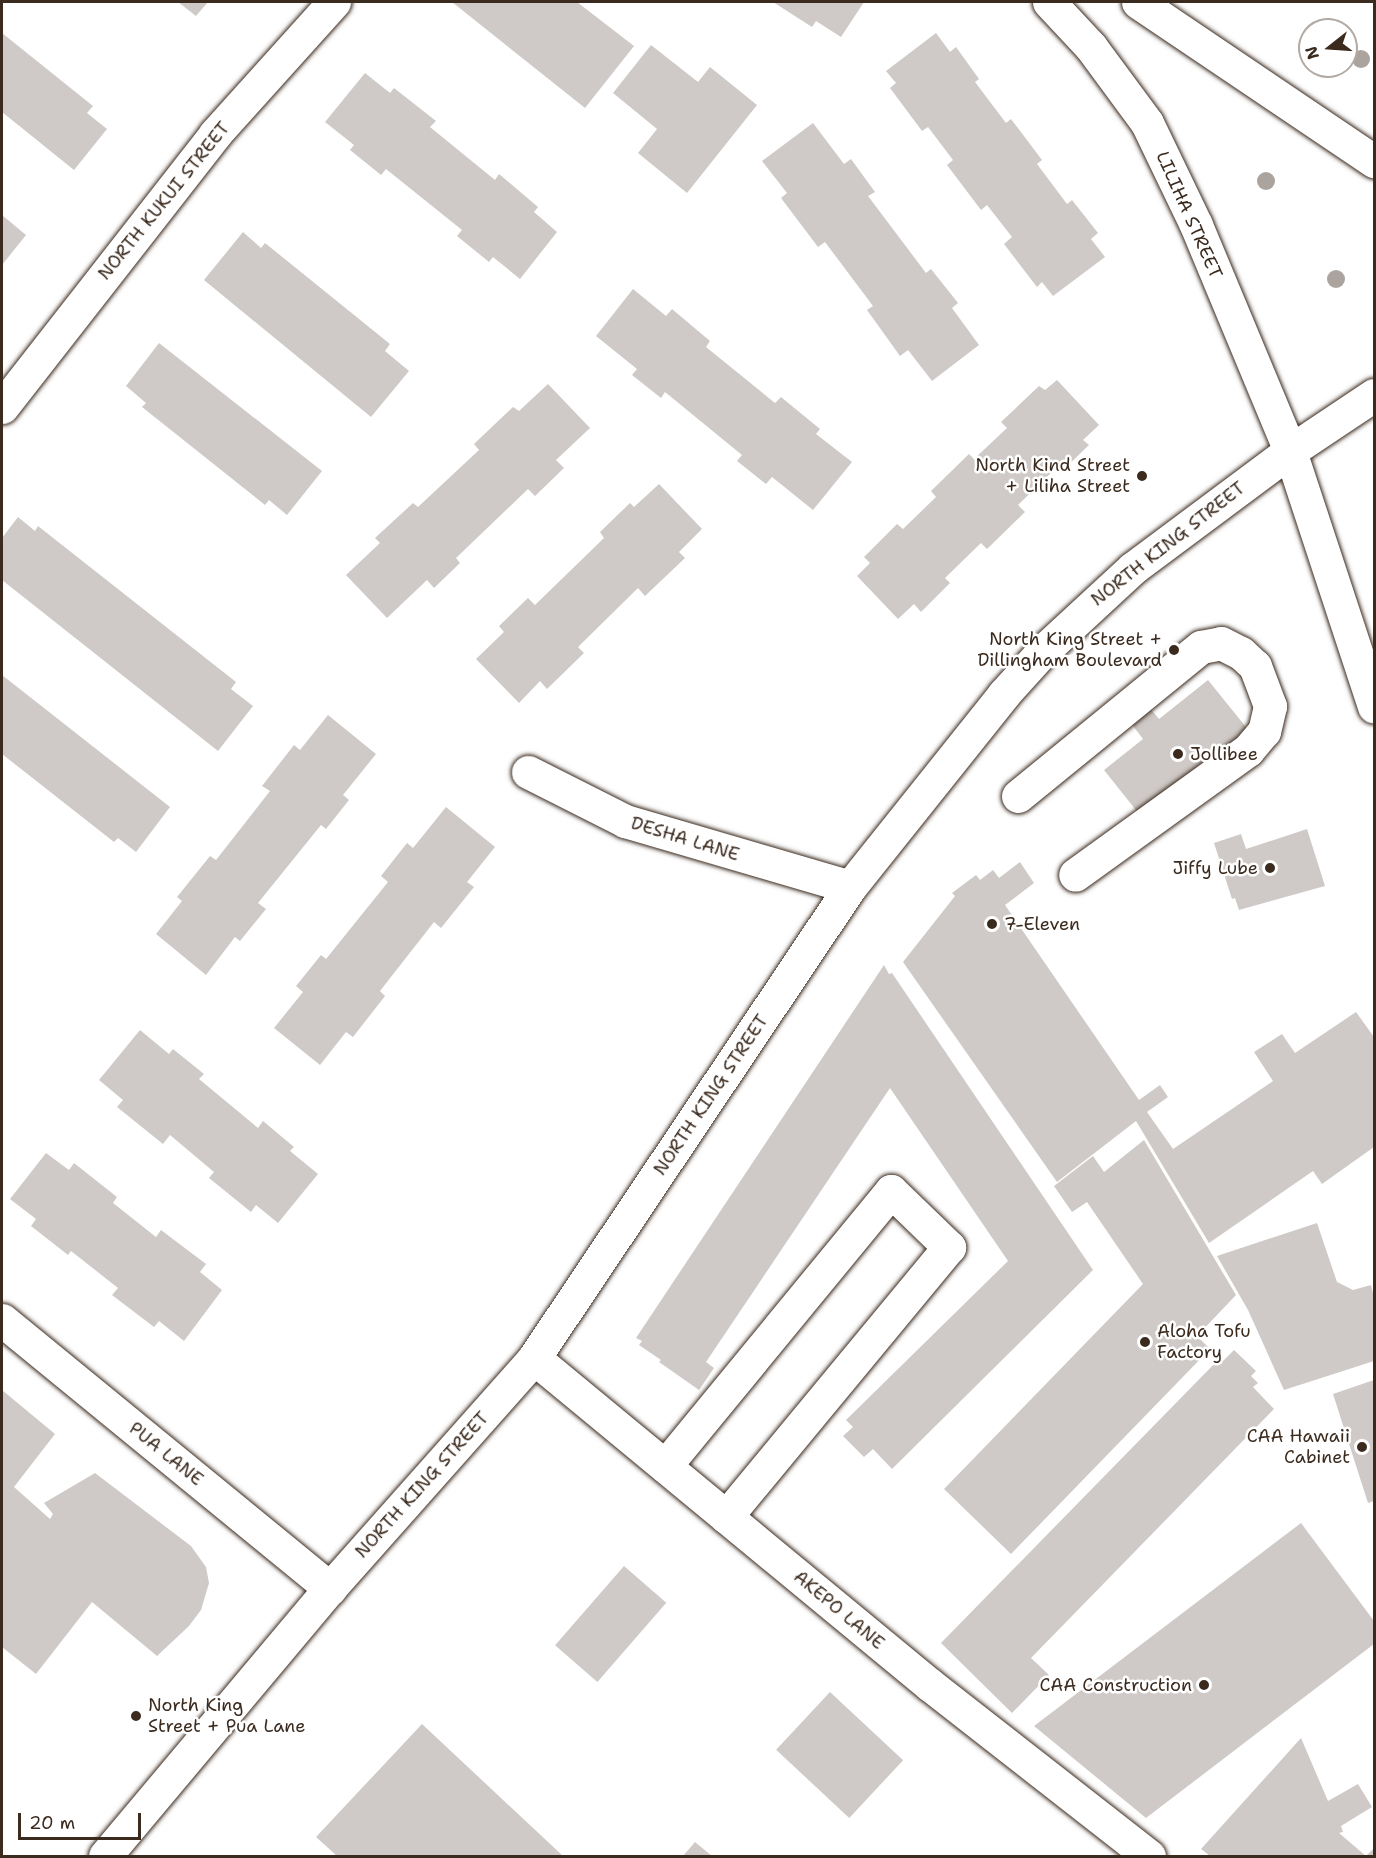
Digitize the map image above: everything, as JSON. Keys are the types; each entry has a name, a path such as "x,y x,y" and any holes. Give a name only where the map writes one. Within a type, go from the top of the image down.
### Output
{"main road":[{"name":"NORTH KUKUI STREET","path":"2,407 215,134 334,2"},
{"name":"LILIHA STREET","path":"1049,2 1091,47 1147,123 1196,225 1290,451 1374,707"},
{"path":"1138,2 1374,161"},
{"name":"NORTH KING STREET","path":"114,1853 330,1588 534,1358 850,887 966,738 1041,653 1133,568 1290,451 1374,395"},
{"path":"1018,796 1201,647 1221,643 1241,653 1255,666 1270,706 1264,731 1248,750 1075,875"},
{"name":"DESHA LANE","path":"528,772 625,821 850,887"},
{"path":"665,1466 891,1191 949,1247 726,1516"},
{"name":"PUA LANE","path":"2,1320 330,1588"},
{"name":"AKEPO LANE","path":"534,1358 930,1684 1149,1857"}],"building":[{"path":"178,2 208,2 196,16"},
{"path":"452,2 577,2 634,46 585,108"},
{"path":"773,2 864,2 841,37 816,21 812,27"},
{"path":"2,33 93,106 87,113 107,129 74,170 2,112"},
{"path":"936,33 950,52 956,47 979,79 975,82 1006,123 1011,119 1042,160 1037,164 1067,204 1072,200 1098,233 1091,239 1105,257 1053,296 1042,282 1037,287 1004,244 1012,237 987,205 981,210 947,165 953,160 928,127 922,131 890,88 896,83 886,71"},
{"path":"651,45 698,82 710,67 757,105 687,193 638,153 657,129 613,93"},
{"path":"365,73 390,93 394,88 436,121 430,127 495,180 499,174 538,207 534,212 557,232 520,279 493,257 489,262 457,236 462,230 386,169 381,175 350,150 354,145 325,122"},
{"path":"813,123 844,164 851,159 875,192 868,196 926,273 931,269 958,303 952,308 979,345 932,381 908,350 900,356 867,310 873,306 825,242 818,247 781,198 787,193 762,161"},
{"path":"2,215 26,235 2,265"},
{"path":"243,232 261,248 265,243 390,344 385,351 409,371 371,417 204,280"},
{"path":"633,289 666,316 672,309 710,341 706,347 775,403 781,397 820,429 816,434 852,462 813,510 772,477 766,484 737,461 742,455 665,392 661,398 632,375 637,369 596,336"},
{"path":"159,343 322,471 287,515 269,500 265,505 142,407 146,403 126,386"},
{"path":"1057,380 1099,425 1083,440 1089,445 1060,473 1056,468 1018,505 1025,512 987,549 981,543 945,578 950,583 921,612 914,604 898,619 857,576 870,563 864,557 897,524 903,529 936,497 931,491 969,454 974,459 1007,428 1001,422 1039,386 1045,390"},
{"path":"548,384 590,428 556,460 564,468 535,496 528,489 456,558 460,563 434,588 427,580 387,618 346,575 380,543 375,538 413,503 418,507 479,450 474,444 513,407 519,411"},
{"path":"659,484 702,529 679,552 685,558 645,596 638,588 578,647 584,653 547,689 540,681 519,703 476,659 504,632 499,626 528,598 535,605 604,538 600,532 630,503 634,507"},
{"path":"18,517 35,531 38,526 236,682 231,689 253,706 218,751 2,580 2,538"},
{"path":"2,675 170,807 136,852 118,838 114,842 2,754"},
{"name":"Jollibee","path":"1208,680 1254,737 1143,819 1104,770 1143,739 1127,718 1145,702 1159,719"},
{"path":"328,715 376,754 343,795 349,800 326,829 321,825 258,903 266,909 240,941 235,937 206,975 156,934 182,901 177,897 210,856 216,860 270,791 262,786 294,745 300,750"},
{"path":"446,807 495,847 467,882 474,887 441,928 434,922 380,991 385,996 353,1037 346,1032 320,1065 274,1028 303,992 296,986 321,955 326,959 388,882 381,876 407,843 413,848"},
{"name":"Jiffy Lube","path":"1307,829 1325,886 1239,910 1235,898 1232,899 1214,843 1241,834 1246,849"},
{"path":"1020,862 1034,883 1005,905 1139,1100 1160,1085 1168,1097 1147,1112 1173,1149 1273,1081 1254,1052 1282,1034 1295,1053 1356,1012 1374,1037 1374,1147 1322,1184 1313,1171 1209,1243 1136,1121 1057,1182 903,962 955,896 952,893 976,875 980,880 993,870 999,878"},
{"path":"884,965 889,974 892,973 1093,1270 892,1469 873,1449 864,1457 843,1436 853,1427 846,1420 1008,1261 890,1088 706,1362 714,1368 699,1390 659,1362 661,1360 639,1345 642,1341 636,1338"},
{"path":"140,1030 169,1054 173,1049 204,1074 199,1079 258,1128 263,1121 294,1147 290,1151 318,1174 278,1223 256,1205 251,1212 209,1178 214,1172 170,1135 163,1144 117,1107 123,1100 99,1080"},
{"name":"Aloha Tofu Factory","path":"1144,1140 1236,1295 1197,1336 1210,1349 1011,1554 944,1489 1143,1284 1087,1202 1072,1212 1054,1186 1093,1156 1104,1172"},
{"path":"46,1153 69,1170 74,1163 117,1197 113,1203 156,1237 161,1230 206,1264 200,1272 222,1290 184,1341 159,1321 154,1327 112,1295 118,1288 71,1251 68,1255 31,1226 36,1219 10,1199"},
{"path":"1317,1223 1337,1282 1353,1290 1371,1285 1374,1297 1374,1361 1284,1390 1248,1310 1217,1256"},
{"path":"1234,1350 1256,1371 1251,1376 1258,1383 1253,1387 1274,1409 1031,1658 1049,1675 1012,1713 941,1643 1220,1358 1223,1361"},
{"name":"CAA Hawaii Cabinet","path":"1374,1380 1374,1501 1368,1503 1333,1394"},
{"path":"2,1390 55,1434 14,1487 50,1519 53,1514 44,1503 95,1473 191,1546 206,1567 209,1583 201,1610 189,1626 157,1656 92,1602 36,1674 2,1647"},
{"name":"CAA Construction","path":"1301,1523 1374,1621 1374,1644 1146,1818 1034,1726"},
{"path":"624,1566 666,1603 597,1682 555,1645"},
{"path":"830,1692 903,1760 849,1818 776,1750"},
{"path":"422,1724 563,1856 337,1856 316,1837"},
{"path":"1301,1738 1328,1801 1358,1784 1372,1807 1341,1826 1343,1832 1339,1833 1366,1856 1210,1856 1201,1849"},
{"path":"695,1842 712,1856 683,1856"},
{"path":"1374,1848 1374,1856 1366,1856"}],"place":[{"name":"North Kind Street + Liliha Street","path":"1142,476"},
{"name":"North King Street + Dillingham Boulevard","path":"1174,650"},
{"name":"Jollibee","path":"1178,754"},
{"name":"Jiffy Lube","path":"1270,868"},
{"name":"7-Eleven","path":"992,924"},
{"name":"Aloha Tofu Factory","path":"1145,1342"},
{"name":"CAA Hawaii Cabinet","path":"1362,1447"},
{"name":"CAA Construction","path":"1204,1685"},
{"name":"North King Street + Pua Lane","path":"136,1716"}]}
